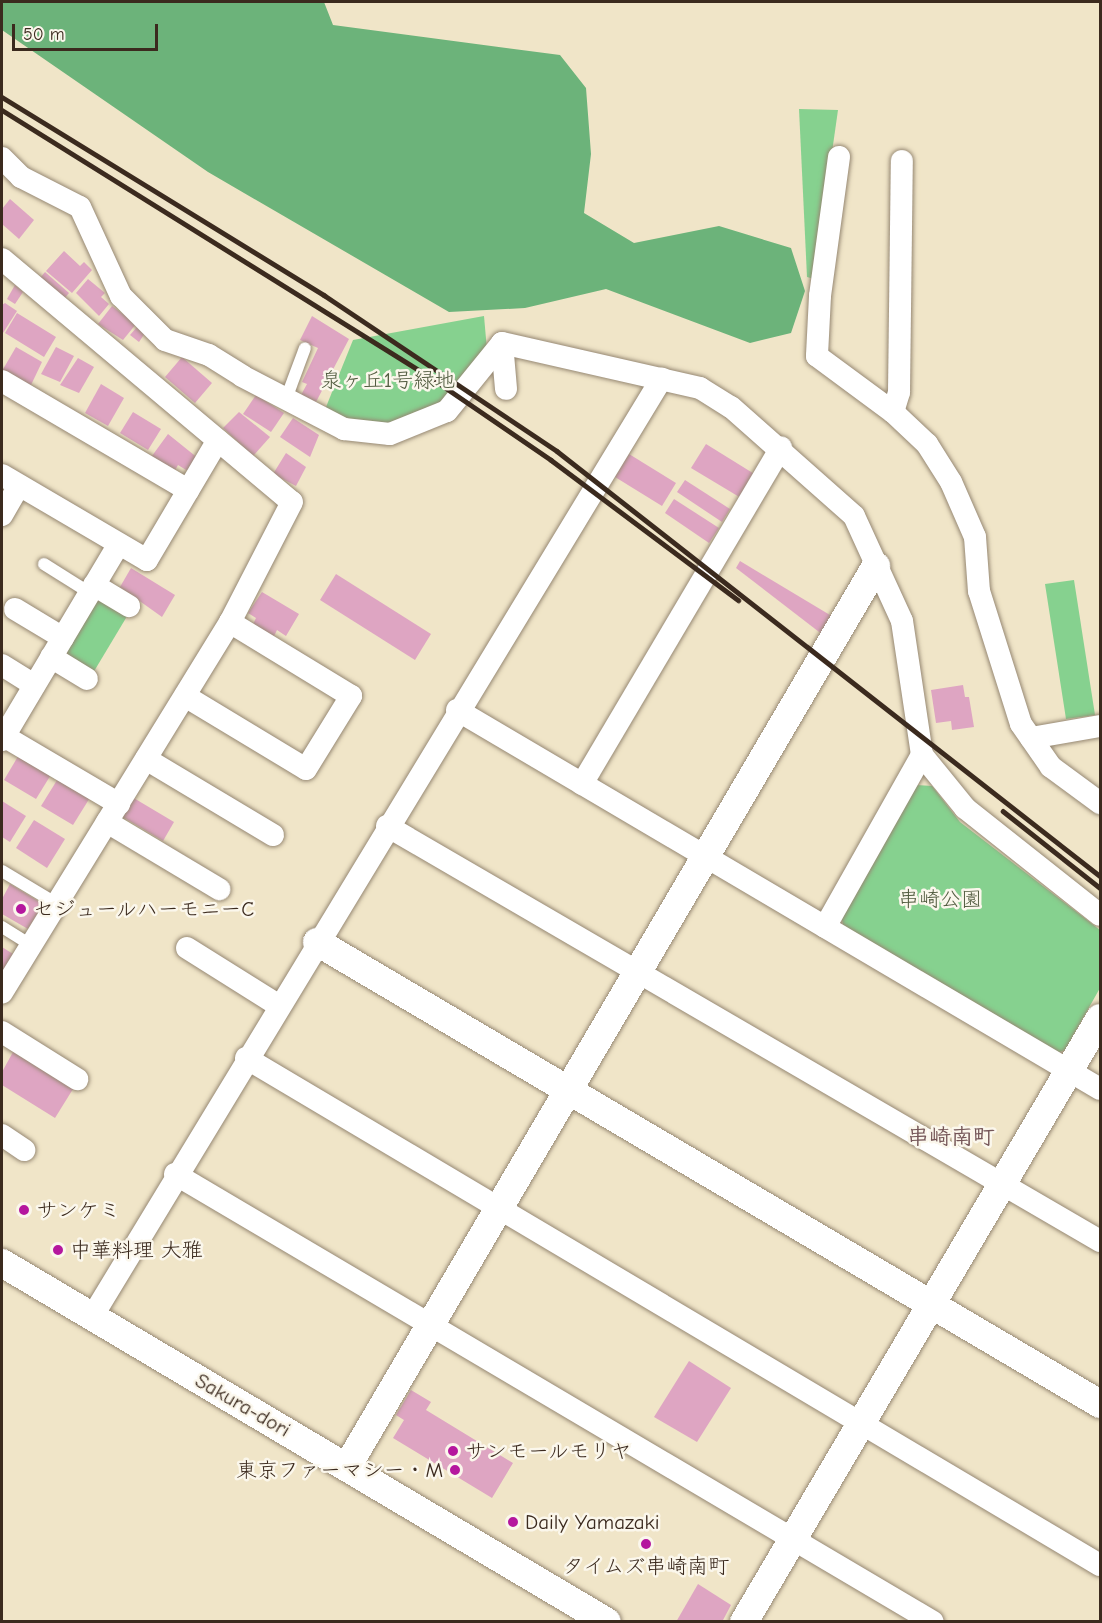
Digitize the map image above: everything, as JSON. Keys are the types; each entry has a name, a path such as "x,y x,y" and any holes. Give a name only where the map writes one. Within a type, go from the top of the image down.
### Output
{"street":[{"path":"839,157 820,296 817,356 893,412 927,444 951,482 975,537 979,591 1022,724 1051,766 1101,803"},
{"path":"2,158 21,177 80,207 121,296 165,340 209,355 344,429 390,434 447,411 502,343"},
{"path":"893,412 899,392 902,160"},
{"path":"2,259 292,502 230,622 2,993"},
{"path":"502,343 700,387 781,448 854,516 902,621 922,755 965,808 1101,915"},
{"path":"502,343 506,389"},
{"path":"92,1317 175,1174 662,378"},
{"path":"2,381 188,490"},
{"path":"2,515 10,480 147,560 218,440"},
{"path":"582,784 781,448"},
{"path":"119,544 2,737 219,889"},
{"path":"347,1467 876,566"},
{"path":"92,589 129,606"},
{"path":"15,609 57,647 87,679"},
{"path":"185,696 306,769 318,751 351,696 230,622"},
{"path":"2,665 34,686"},
{"path":"457,710 1101,1089"},
{"path":"1031,738 1101,726"},
{"path":"825,927 922,755"},
{"path":"146,759 273,835"},
{"path":"387,825 1101,1241"},
{"path":"316,942 1101,1404"},
{"path":"187,948 278,1005"},
{"path":"744,1622 1101,1018"},
{"path":"2,1032 77,1079"},
{"path":"246,1059 1101,1565"},
{"path":"2,1135 24,1150"},
{"path":"175,1174 933,1622"},
{"name":"Sakura-dori","path":"2,1263 607,1622"}],"lane":[{"path":"286,399 305,348"},
{"path":"44,564 92,589"},
{"path":"2,871 57,904"},
{"path":"2,927 31,945"}],"green space":[{"path":"2,2 324,2 333,25 560,55 586,88 591,154 584,213 634,243 719,226 791,248 805,291 791,333 750,343 606,289 525,308 449,312 208,172 2,30"},
{"path":"799,109 838,110 814,279 807,277"},
{"name":"泉ヶ丘1号緑地","path":"484,316 487,350 439,409 389,429 324,412 353,340"},
{"path":"1074,580 1095,715 1066,719 1045,584"},
{"path":"95,597 129,613 93,673 63,655"},
{"name":"串崎公園","path":"917,785 932,786 960,822 1100,930 1100,988 1065,1050 1057,1053 844,928 841,916"}],"building":[{"path":"10,199 34,220 19,239 2,224 2,209"},
{"path":"64,251 80,266 84,262 92,270 72,293 46,271"},
{"path":"45,272 69,293 64,299 40,278"},
{"path":"88,279 105,293 101,297 109,304 99,316 76,293"},
{"path":"15,285 23,292 15,304 7,299"},
{"path":"5,303 17,311 3,333 2,305"},
{"path":"112,306 136,324 123,340 98,324"},
{"path":"17,313 56,337 44,357 5,333"},
{"path":"312,316 349,339 316,402 301,395 307,384 302,382 318,348 300,340"},
{"path":"137,327 145,333 139,342 130,335"},
{"path":"16,347 42,362 31,385 2,371"},
{"path":"56,347 74,356 60,382 41,374"},
{"path":"182,357 212,383 195,403 165,377"},
{"path":"78,358 94,367 79,393 60,385"},
{"path":"101,384 124,398 108,426 85,413"},
{"path":"256,395 284,413 271,432 243,414"},
{"path":"133,412 161,429 148,450 120,433"},
{"path":"239,412 270,437 253,456 223,428"},
{"path":"293,418 319,435 310,457 280,437"},
{"path":"168,434 199,459 191,473 178,465 174,472 149,460"},
{"path":"706,444 756,475 741,498 691,468"},
{"path":"286,453 306,467 296,486 273,474"},
{"path":"629,454 676,483 662,506 615,477"},
{"path":"685,480 730,509 722,522 677,492"},
{"path":"674,499 719,528 709,543 665,513"},
{"path":"740,561 835,618 823,635 736,568"},
{"path":"131,568 175,595 162,617 120,587"},
{"path":"336,574 431,634 415,660 320,600"},
{"path":"262,592 299,614 286,636 277,630 274,636 253,624 256,618 248,613"},
{"path":"963,685 965,697 969,697 974,727 952,730 951,721 936,723 931,690"},
{"path":"20,753 52,773 36,799 4,780"},
{"path":"59,777 91,796 73,825 41,806"},
{"path":"132,797 174,822 163,841 121,816"},
{"path":"2,801 26,816 10,842 2,837"},
{"path":"34,820 65,839 47,868 16,848"},
{"name":"セジュールハーモニーC","path":"10,884 43,904 28,929 2,914 2,899"},
{"path":"2,947 13,954 2,973"},
{"path":"13,1052 73,1089 55,1118 2,1085 2,1072"},
{"path":"689,1361 731,1388 697,1442 654,1417"},
{"name":"サンモールモリヤ","path":"411,1390 431,1402 426,1410 513,1463 492,1498 393,1438 404,1420 396,1415"},
{"path":"698,1584 731,1605 722,1622 676,1622"}],"railway":[{"path":"2,97 324,295 557,451 1100,876"},
{"path":"2,110 430,377 551,460 738,600"},
{"path":"1003,811 1100,888"}],"place":[{"name":"セジュールハーモニーC","path":"21,909"},
{"name":"サンケミ","path":"24,1210"},
{"name":"中華料理 大雅","path":"58,1250"},
{"name":"サンモールモリヤ","path":"453,1451"},
{"name":"東京ファーマシー・M","path":"455,1470"},
{"name":"Daily Yamazaki","path":"513,1522"},
{"name":"タイムズ串崎南町","path":"646,1544"}],"district":[{"name":"串崎南町","path":"951,1138"}]}
